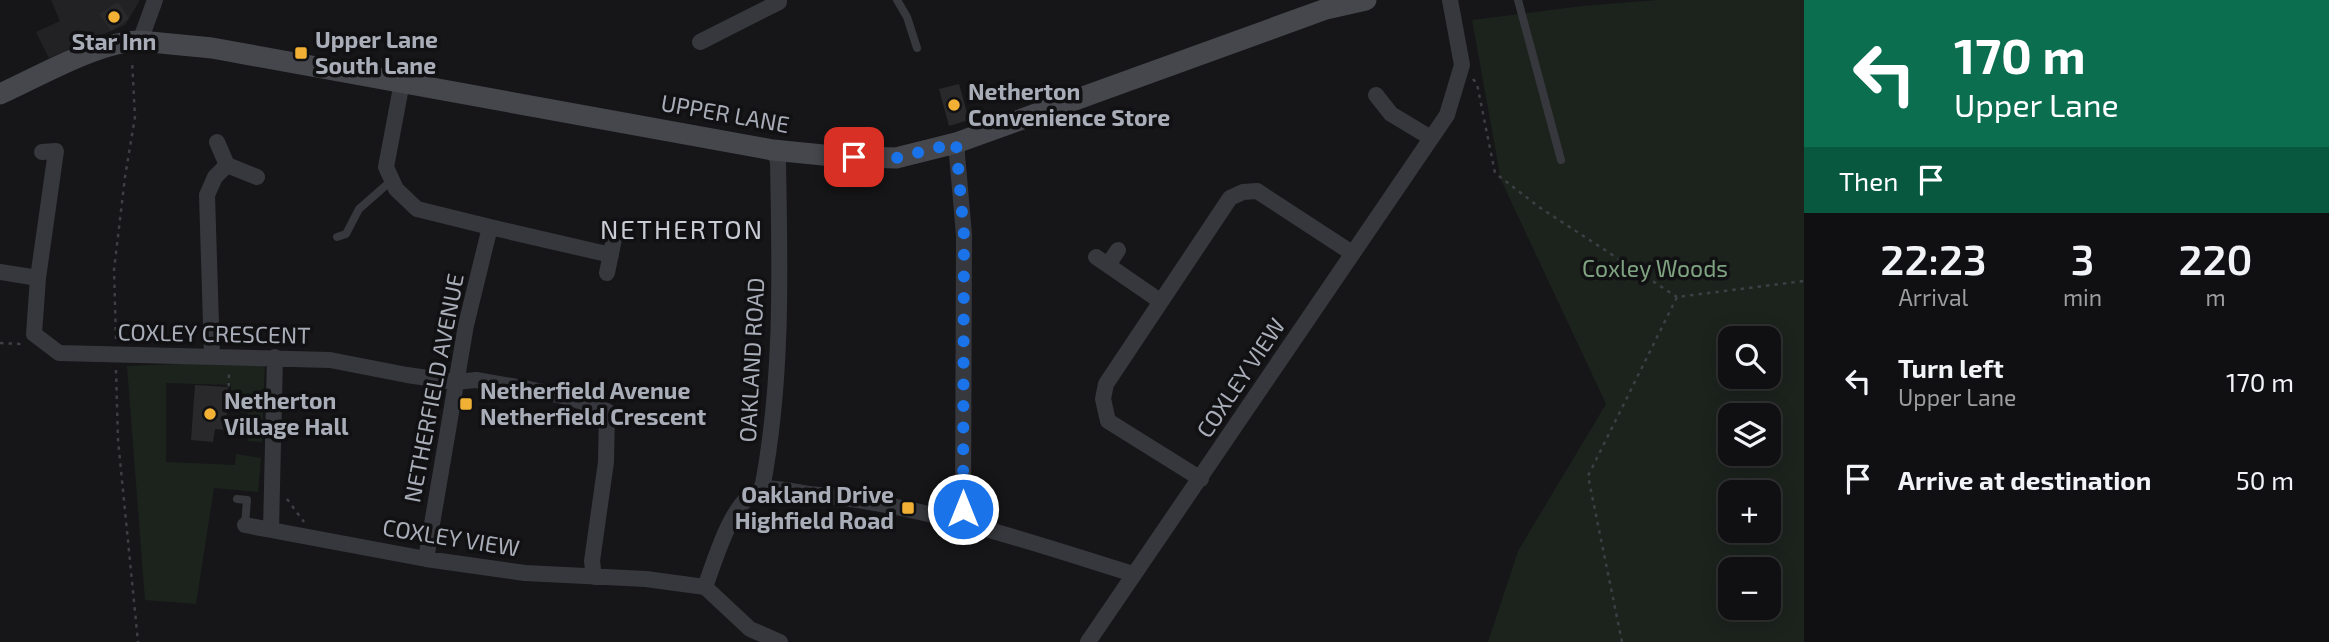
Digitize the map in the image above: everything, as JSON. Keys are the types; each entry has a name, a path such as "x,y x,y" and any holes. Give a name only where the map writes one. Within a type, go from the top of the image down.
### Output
{"main road":[{"name":"UPPER LANE","path":"0,94 94,51 140,41 212,48 773,150 896,158 956,143 1326,9 1366,0"}],"street":[{"path":"140,41 155,0"},
{"name":"COXLEY VIEW","path":"1088,642 1447,115 1462,65 1450,0"},
{"path":"700,42 781,1"},
{"path":"402,82 386,167 396,189 416,209 611,255"},
{"path":"1376,95 1391,114 1431,138"},
{"path":"216,142 228,165 257,177"},
{"path":"948,519 963,509 964,235 956,143"},
{"name":"OAKLAND ROAD","path":"762,489 775,402 780,289 778,161 773,150"},
{"name":"COXLEY CRESCENT","path":"42,152 56,151 38,278 34,334 59,353 330,360 455,382 476,380 528,389 571,398 607,411 606,462 592,561 594,576"},
{"path":"212,356 207,195 215,177 228,165"},
{"path":"1201,479 1108,421 1103,399 1106,384 1160,301 1230,198 1243,192 1257,191 1352,253"},
{"name":"NETHERFIELD AVENUE","path":"426,559 455,382 490,226"},
{"path":"607,273 615,234"},
{"path":"1118,250 1102,261 1160,301"},
{"path":"0,272 38,278"},
{"path":"271,530 275,357"},
{"path":"780,642 750,629 705,587 722,541 741,502 762,489 856,498 948,519 1133,575"},
{"name":"COXLEY VIEW","path":"245,525 426,559 525,573 646,579 705,587"}],"lane":[{"path":"897,0 917,48"},
{"path":"1518,0 1561,160"},
{"path":"338,237 346,234 359,209 392,180"},
{"path":"237,499 247,500 245,525"}],"path":[{"path":"1462,65 1477,84 1495,173 1539,207 1677,297 1804,281"},
{"path":"1622,642 1588,476 1677,297"},
{"path":"0,342 25,345"},
{"path":"228,412 229,356"},
{"path":"272,480 317,538"}],"shaded area":[{"path":"51,0 140,0 125,25 49,58 36,32 60,21"}],"green space":[{"name":"Coxley Woods","path":"1658,0 1804,0 1804,642 1488,642 1518,551 1606,404 1501,180 1472,20 1582,6"},
{"path":"265,361 262,442 248,441 248,413 231,410 231,385 166,383 166,462 235,465 236,454 261,458 258,492 214,488 196,604 145,600 127,366"}],"building":[{"name":"Star Inn","path":"118,2 129,19 111,31 99,14"},
{"name":"Netherton Convenience Store","path":"959,84 969,120 949,126 939,89"},
{"name":"Netherton Village Hall","path":"195,385 228,387 226,430 215,429 213,442 191,440"}],"place":[{"name":"Star Inn","path":"114,17"},
{"name":"Upper Lane South Lane","path":"301,53"},
{"name":"Netherton Convenience Store","path":"954,105"},
{"name":"Netherfield Avenue Netherfield Crescent","path":"466,404"},
{"name":"Netherton Village Hall","path":"210,414"},
{"name":"Oakland Drive Highfield Road","path":"908,508"}],"district":[{"name":"NETHERTON","path":"682,230"}],"route":[{"path":"854,157 896,158 956,143 964,235 963,509"}]}
